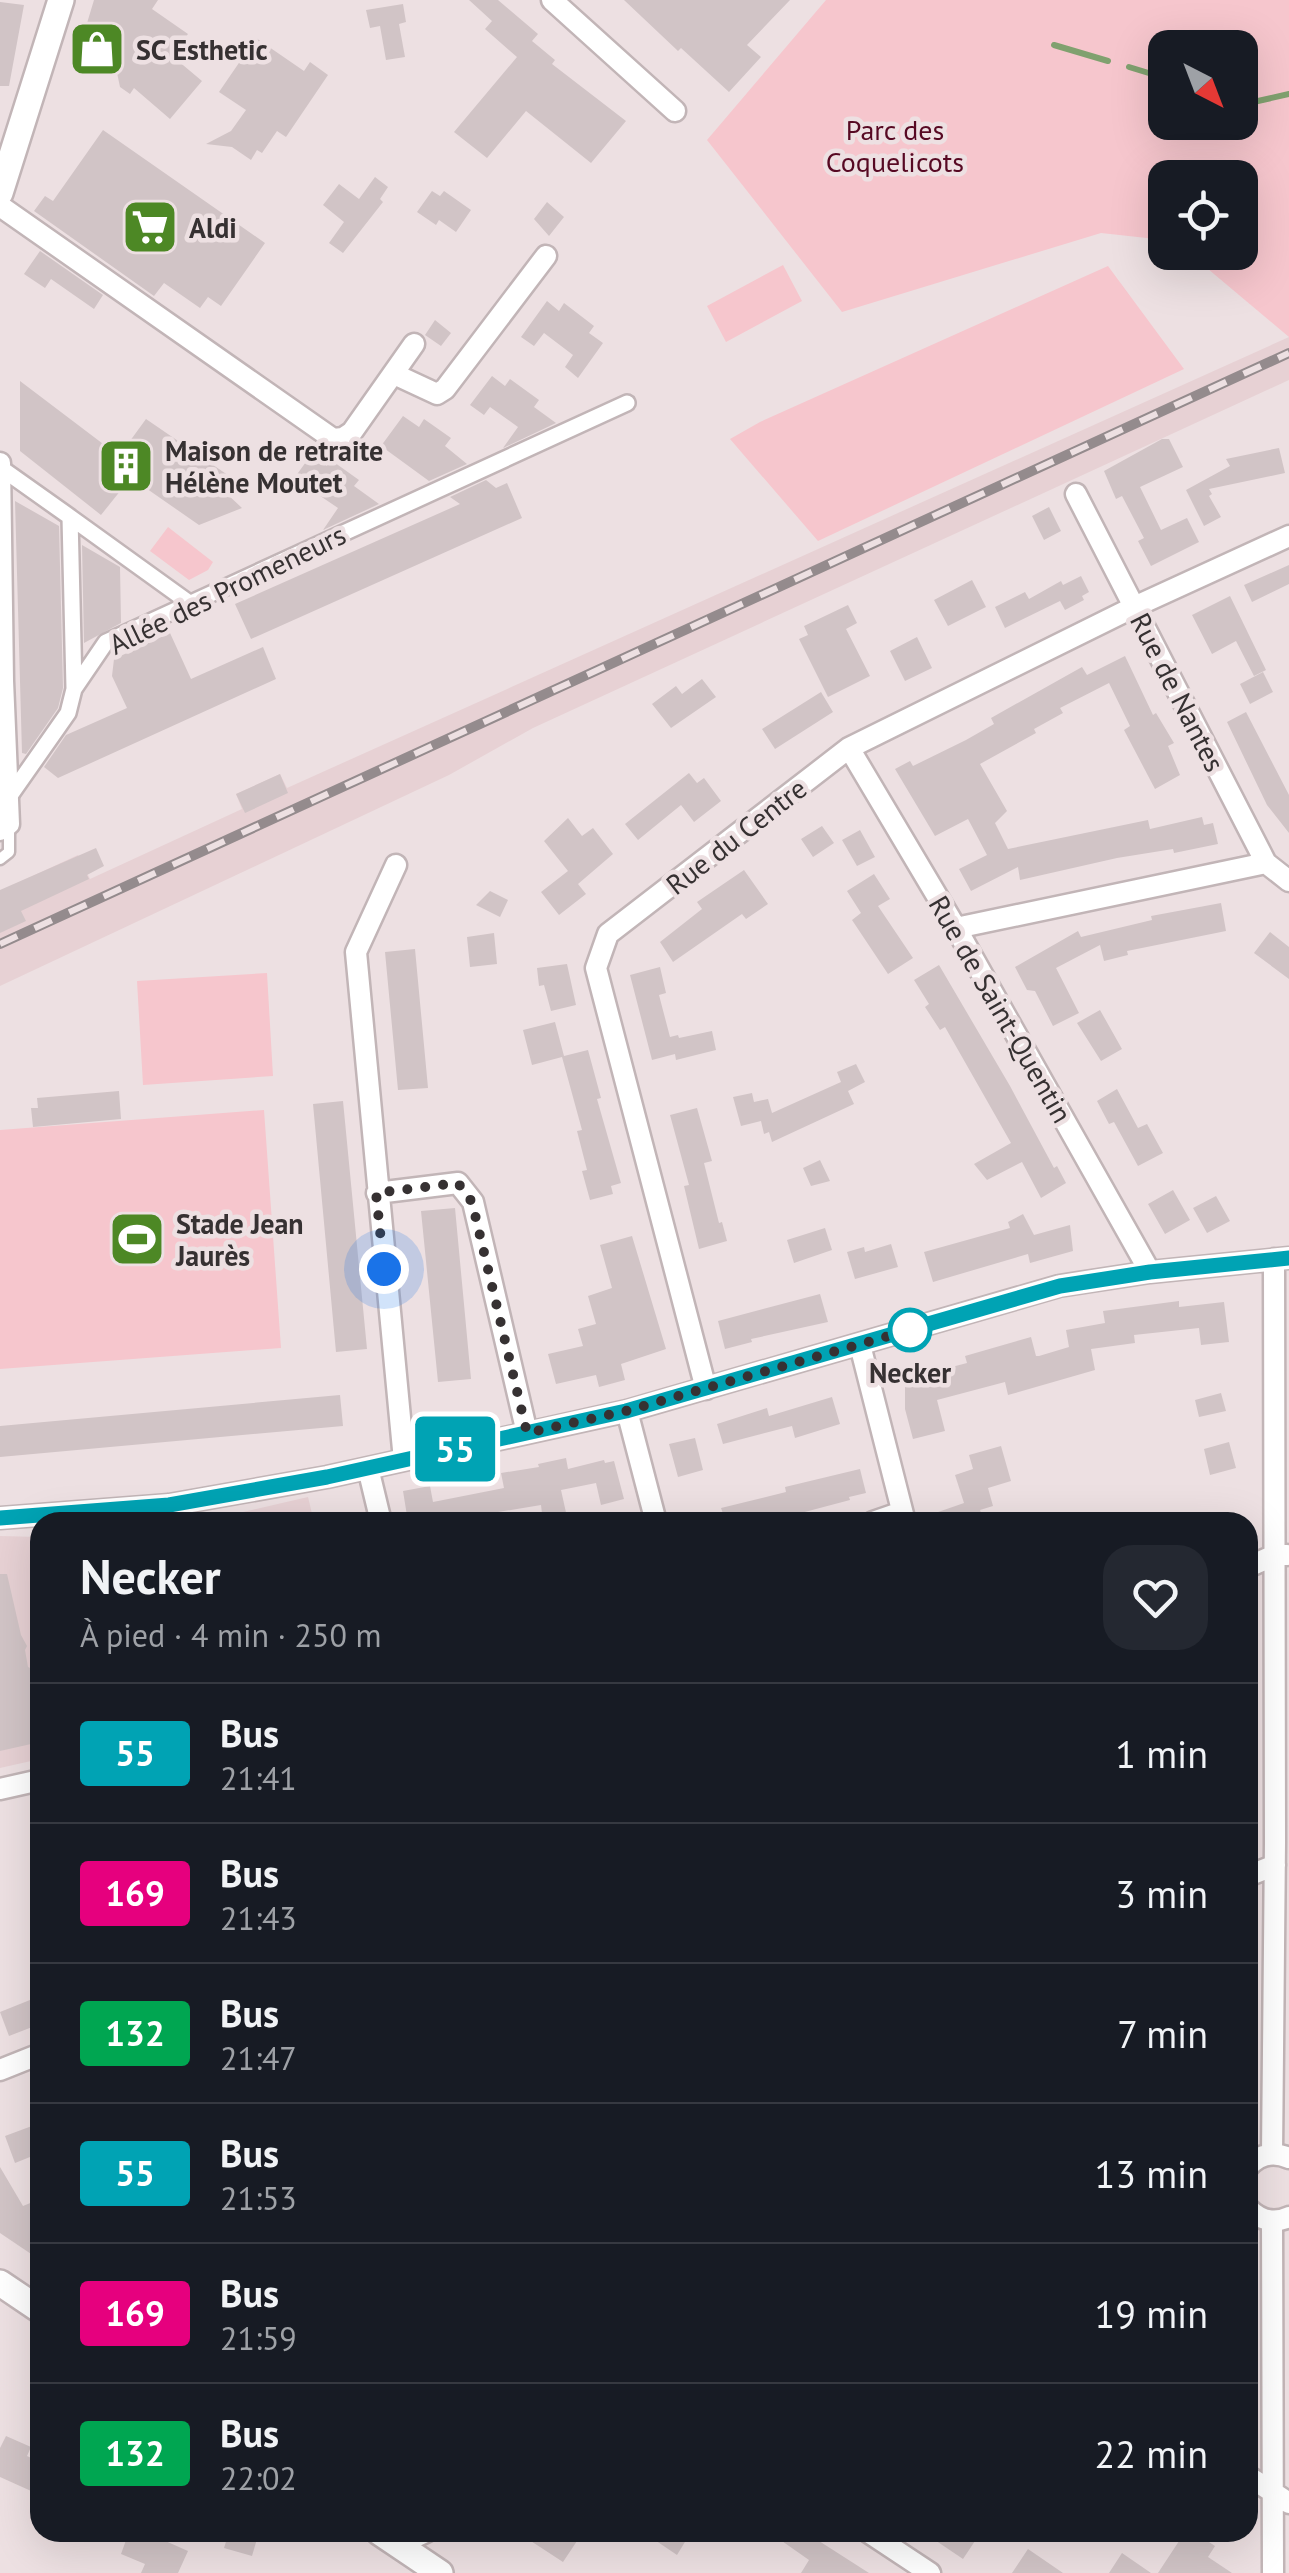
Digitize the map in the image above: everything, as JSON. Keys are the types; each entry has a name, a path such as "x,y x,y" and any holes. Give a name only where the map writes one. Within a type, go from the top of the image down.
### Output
{"street":[{"path":"0,192 61,0"},
{"path":"552,0 676,111"},
{"path":"0,206 333,439 343,438 414,344"},
{"path":"394,374 426,391 437,394 446,389 546,256"},
{"name":"Allée des Promeneurs","path":"6,802 68,713 74,689 106,642 627,403"},
{"path":"0,465 188,602"},
{"path":"0,465 5,827"},
{"name":"Rue de Nantes","path":"1076,494 1266,863 1289,881"},
{"path":"70,518 74,689"},
{"name":"Rue du Centre","path":"706,1389 596,968 608,934 849,748 1134,607 1289,536"},
{"name":"Rue de Saint-Quentin","path":"849,748 956,928 1150,1272"},
{"path":"956,928 1266,863"},
{"path":"396,865 356,952 404,1460"},
{"path":"376,1193 458,1183 472,1202 527,1433"},
{"path":"78,1512 169,1505 368,1468 626,1411 1060,1286 1150,1272 1282,1259 1282,1555 1275,1865 1280,2156"},
{"path":"860,1345 902,1512"},
{"path":"626,1411 653,1512"},
{"path":"368,1468 379,1512"},
{"path":"0,1518 30,1516"},
{"path":"1258,1563 1282,1555"},
{"path":"0,1789 30,1782"},
{"path":"1258,1872 1275,1865"},
{"path":"0,2070 30,2058"},
{"path":"1273,2573 1281,2497 1281,2219"},
{"path":"0,2284 30,2304"},
{"path":"1258,2482 1281,2497"},
{"path":"394,2542 440,2573"},
{"path":"883,2542 930,2573"}],"lane":[{"path":"0,859 9,852 5,827"}],"shaded area":[{"path":"1289,337 1289,380 533,728 449,775 0,986 0,891 78,855 90,879 242,809 236,794 280,774 287,788"},
{"path":"308,1497 312,1512 243,1512"},
{"path":"0,1536 30,1537 30,1761 0,1768"}],"green space":[{"name":"Parc des Coquelicots","path":"826,0 1289,0 1289,337 1209,270 1258,270 1258,160 1148,160 1148,238 1101,233 842,312 707,140"},
{"path":"783,265 802,301 726,342 707,306"},
{"path":"1108,266 1184,369 818,541 730,439 760,422"},
{"path":"168,527 213,562 208,570 189,580 150,551"},
{"path":"267,973 273,1076 143,1085 137,981"},
{"name":"Stade Jean Jaurès","path":"264,1110 281,1348 0,1369 0,1130"}],"building":[{"path":"94,0 158,0 152,9 188,34 177,48 182,52 177,60 202,81 170,119 134,88 130,94 120,87 116,68 81,43"},
{"path":"469,0 498,0 538,34 532,41 555,60 552,64 626,121 591,163 526,111 487,158 454,132 517,57 485,29 492,21"},
{"path":"624,0 790,0 747,45 761,57 729,92"},
{"path":"0,2 24,5 9,86 0,86"},
{"path":"403,4 406,22 399,24 405,57 386,60 380,26 370,28 366,10"},
{"path":"256,38 304,71 310,62 328,75 286,137 277,131 262,153 257,150 251,160 232,147 206,144 231,131 246,110 219,92"},
{"name":"Aldi","path":"103,130 265,243 221,306 208,297 200,308 164,283 154,296 34,211 45,196 53,201"},
{"path":"375,177 388,187 380,199 383,202 343,253 329,243 344,222 323,205 339,184 359,199"},
{"path":"432,191 440,196 444,191 471,210 456,232 417,212"},
{"path":"547,202 564,217 549,236 534,219"},
{"path":"40,251 103,295 94,309 51,279 45,288 24,274"},
{"path":"547,301 559,311 564,303 594,326 589,333 603,343 578,378 565,367 573,355 544,333 534,346 521,337"},
{"path":"435,320 451,333 441,346 425,335"},
{"path":"492,376 505,386 510,379 539,400 534,407 556,423 503,448 518,427 490,407 484,415 470,405"},
{"name":"Maison de retraite Hélène Moutet","path":"20,381 119,456 146,419 235,480 226,493 242,508 199,525 140,484 121,490 101,515 20,451"},
{"path":"403,416 419,427 424,419 451,438 445,446 467,464 429,481 381,446"},
{"path":"1162,439 1169,439 1183,467 1140,487 1161,530 1187,518 1199,542 1151,566 1138,541 1144,538 1122,496 1116,499 1104,471"},
{"path":"1279,448 1285,473 1209,489 1221,517 1204,526 1186,490 1230,466 1226,459"},
{"path":"311,455 327,466 331,460 359,480 354,486 379,504 323,530 338,508 310,489 306,495 290,484"},
{"path":"486,480 496,488 507,483 522,518 251,639 235,604 460,504 450,497"},
{"path":"15,501 59,526 63,688 58,708 26,754 22,753"},
{"path":"1049,507 1061,531 1044,540 1032,516"},
{"path":"82,545 120,567 121,623 84,643"},
{"path":"1289,565 1289,584 1252,602 1244,585"},
{"path":"1081,576 1089,592 1082,596 1084,600 1065,610 1060,601 1005,628 995,607 1025,592 1029,599 1061,581 1063,585"},
{"path":"972,580 986,607 948,626 934,600"},
{"path":"1230,596 1266,670 1254,676 1236,641 1212,654 1192,615"},
{"path":"848,605 857,623 846,629 870,676 828,697 799,639 808,635 804,626"},
{"path":"170,633 191,679 263,647 276,679 58,778 44,767 66,735 127,708 112,676 114,659"},
{"path":"917,637 932,668 905,681 890,651"},
{"path":"1125,656 1153,715 1156,713 1174,743 1168,746 1180,775 1155,789 1124,730 1130,726 1109,683 1060,708 1063,713 1034,729 1036,733 980,764 1007,811 995,823 1008,849 1148,820 1150,829 1202,817 1204,825 1213,823 1218,844 1117,858 1020,880 1018,867 971,891 959,869 987,855 968,819 935,836 895,769 910,761 913,766 966,740 994,724 991,718 1082,667 1087,675"},
{"path":"1263,672 1273,692 1250,704 1240,684"},
{"path":"702,679 716,697 671,728 652,704 676,686 682,694"},
{"path":"821,692 833,712 775,749 762,729"},
{"path":"1246,712 1289,795 1289,833 1267,805 1227,722"},
{"path":"689,773 697,783 704,778 721,801 694,822 681,805 638,840 625,824"},
{"path":"280,774 288,793 245,813 236,794"},
{"path":"568,818 582,836 593,828 613,854 578,884 586,894 559,915 541,892 568,871 544,841"},
{"path":"822,826 834,843 813,857 801,839"},
{"path":"860,830 875,857 857,866 842,840"},
{"path":"96,848 104,866 87,875 89,879 21,911 26,921 0,933 0,890"},
{"path":"744,870 768,904 746,919 742,914 673,962 660,942 702,909 697,902"},
{"path":"874,874 890,899 878,906 913,958 888,974 852,920 861,913 847,891"},
{"path":"490,891 508,900 500,917 476,905"},
{"path":"1221,903 1226,931 1127,951 1128,955 1104,961 1100,945 1056,968 1079,1013 1053,1026 1035,991 1027,990 1015,967 1078,931 1081,937 1152,920 1151,916"},
{"path":"1270,932 1289,947 1289,979 1254,953"},
{"path":"494,933 497,964 470,967 467,937"},
{"path":"415,949 428,1088 398,1090 385,952"},
{"path":"567,964 576,1005 551,1011 544,985 539,986 537,968"},
{"path":"939,965 1066,1183 1041,1198 1022,1162 987,1180 974,1164 1011,1143 945,1027 940,1030 925,1007 929,1004 914,980"},
{"path":"660,967 666,993 659,995 670,1037 712,1031 716,1050 676,1060 675,1054 652,1060 630,975"},
{"path":"1100,1010 1122,1049 1101,1061 1077,1023"},
{"path":"555,1022 564,1056 588,1050 601,1098 597,1099 621,1183 611,1186 613,1194 590,1200 577,1131 582,1130 562,1057 532,1065 523,1030"},
{"path":"856,1064 865,1082 848,1091 854,1104 772,1142 769,1132 764,1134 761,1121 741,1126 733,1097 752,1093 754,1102 768,1099 772,1113 841,1082 837,1072"},
{"path":"1117,1089 1138,1128 1147,1124 1163,1153 1138,1166 1114,1122 1109,1124 1097,1101"},
{"path":"119,1091 121,1119 33,1127 31,1108 38,1108 37,1098"},
{"path":"343,1101 367,1349 336,1352 313,1104"},
{"path":"697,1108 712,1161 704,1163 727,1241 699,1249 684,1186 689,1185 670,1115"},
{"path":"820,1160 830,1181 811,1186 803,1168"},
{"path":"1173,1190 1190,1220 1165,1234 1148,1204"},
{"path":"1216,1196 1230,1221 1207,1233 1193,1208"},
{"path":"455,1208 471,1379 438,1382 421,1211"},
{"path":"1023,1214 1034,1235 1070,1225 1073,1251 1030,1263 1028,1254 933,1282 924,1252 1010,1228 1008,1222"},
{"path":"825,1228 832,1250 794,1263 787,1240"},
{"path":"632,1236 666,1349 621,1364 625,1380 599,1387 596,1375 556,1384 548,1354 583,1346 578,1329 596,1324 588,1296 612,1288 600,1245"},
{"path":"891,1244 898,1267 855,1279 847,1252 864,1247 865,1252"},
{"path":"820,1294 828,1322 751,1339 752,1342 725,1349 718,1321"},
{"path":"1179,1301 1179,1307 1224,1302 1229,1342 1201,1345 1199,1328 1134,1335 1135,1343 1091,1349 1095,1370 1008,1395 1005,1382 937,1400 945,1431 913,1439 905,1409 905,1376 946,1377 944,1369 967,1363 965,1356 1031,1337 1039,1356 1069,1347 1066,1330 1105,1323 1103,1311"},
{"path":"1221,1393 1226,1411 1199,1417 1195,1400"},
{"path":"340,1395 343,1426 0,1457 0,1426"},
{"path":"832,1397 840,1424 795,1438 792,1426 723,1444 717,1424 767,1408 769,1416"},
{"path":"695,1438 703,1470 678,1477 669,1444"},
{"path":"1229,1442 1236,1468 1210,1475 1204,1449"},
{"path":"1001,1446 1011,1481 988,1488 993,1506 981,1512 938,1512 964,1503 955,1475 973,1469 969,1455"},
{"path":"566,1458 568,1469 614,1461 624,1499 601,1505 596,1483 561,1490 566,1512 542,1512 541,1505 498,1512 406,1512 403,1491 430,1486 433,1502 504,1488 501,1473 539,1467 538,1464"},
{"path":"860,1469 866,1493 805,1512 722,1512 721,1508 786,1492 785,1487"},
{"path":"0,1574 7,1574 30,1668 30,1744 0,1751"},
{"path":"30,2000 30,2028 9,2036 0,2012"},
{"path":"30,2127 30,2157 15,2163 5,2136"},
{"path":"0,2167 23,2206 30,2203 30,2253 0,2233"},
{"path":"6,2436 30,2447 30,2490 0,2477 0,2448"},
{"path":"125,2542 168,2542 188,2551 178,2573 141,2573 145,2564 121,2554"},
{"path":"226,2542 256,2542 252,2556 224,2548"},
{"path":"532,2542 576,2542 563,2562"},
{"path":"658,2542 685,2542 677,2555"},
{"path":"783,2542 821,2542 869,2573 801,2573 809,2560"},
{"path":"938,2542 974,2542 963,2559"},
{"path":"1178,2542 1209,2542 1215,2546 1208,2557 1232,2573 1158,2573"},
{"path":"1028,2549 1063,2573 1012,2573"},
{"path":"1122,2553 1151,2573 1109,2573"}],"waterway":[{"path":"1054,45 1108,61"},
{"path":"1129,67 1148,73"},
{"path":"1258,101 1289,94"}],"railway":[{"path":"0,944 1289,353"}],"bus line":[{"name":"55","path":"85,1512 169,1505 327,1477 626,1411 1060,1286 1289,1258"},
{"name":"55","path":"0,1518 30,1517"}],"place":[{"name":"SC Esthetic","path":"97,49"},
{"name":"Aldi","path":"150,227"},
{"name":"Maison de retraite Hélène Moutet","path":"126,466"},
{"name":"Stade Jean Jaurès","path":"137,1239"},
{"name":"Necker","path":"910,1330"}],"route":[{"path":"384,1269 376,1193 458,1183 472,1202 527,1433 626,1411 910,1330"}]}
